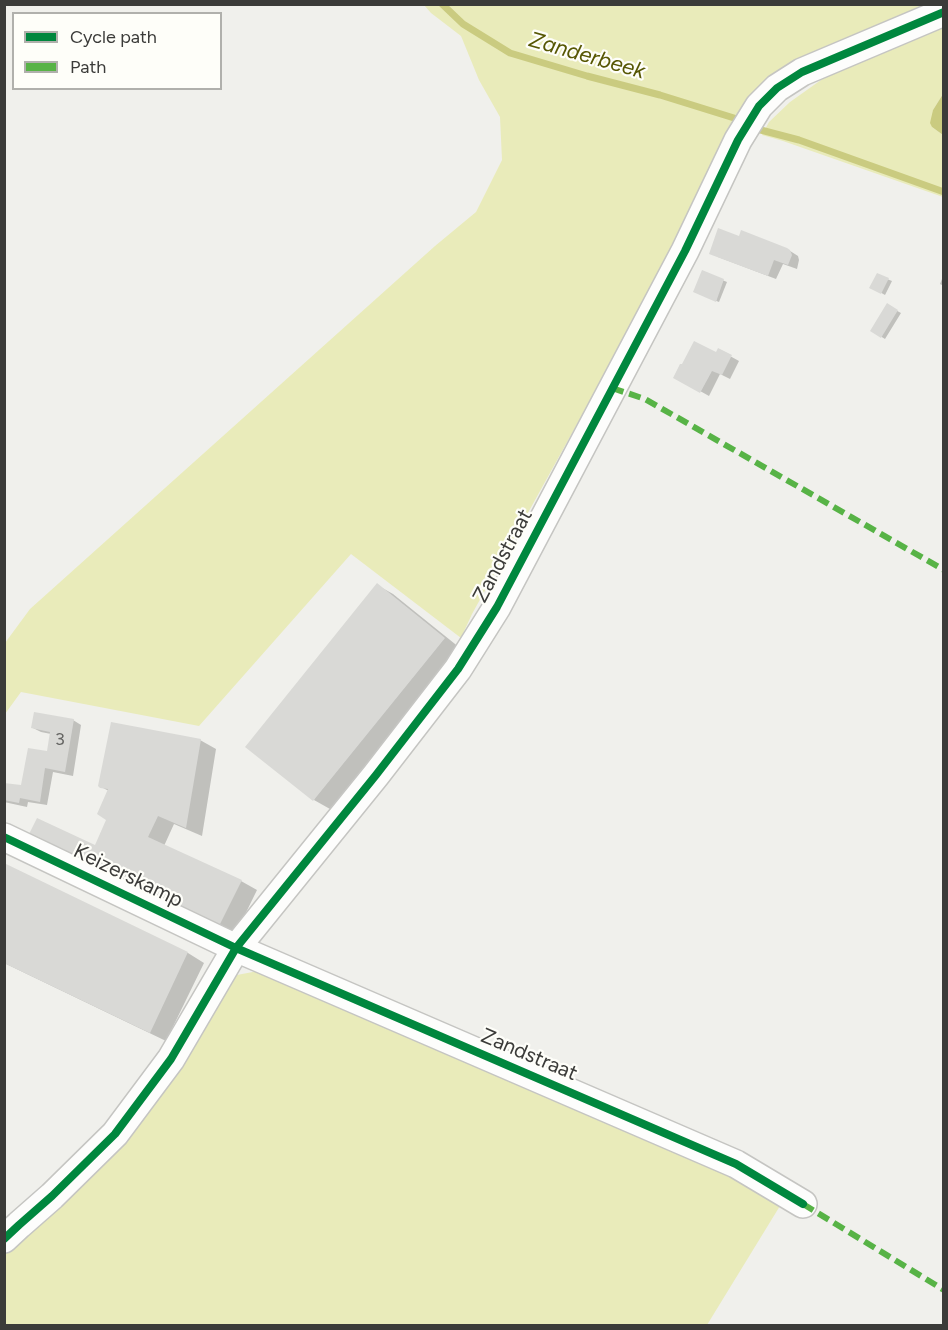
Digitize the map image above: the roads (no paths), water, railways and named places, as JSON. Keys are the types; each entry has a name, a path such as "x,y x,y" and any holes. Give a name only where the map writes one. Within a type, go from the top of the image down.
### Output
{"street":[{"name":"Zandstraat","path":"4,1239 115,1134 171,1059 236,948 376,775 458,669 497,607 685,251 738,140 759,106 777,88 802,72 944,12"},
{"name":"Keizerskamp","path":"4,837 236,948"},
{"name":"Zandstraat","path":"236,948 736,1164 803,1204"}],"waterway":[{"name":"Zanderbeek","path":"442,4 463,24 510,53 734,118"},
{"name":"Zanderbeek","path":"757,129 799,140 944,192"}]}
